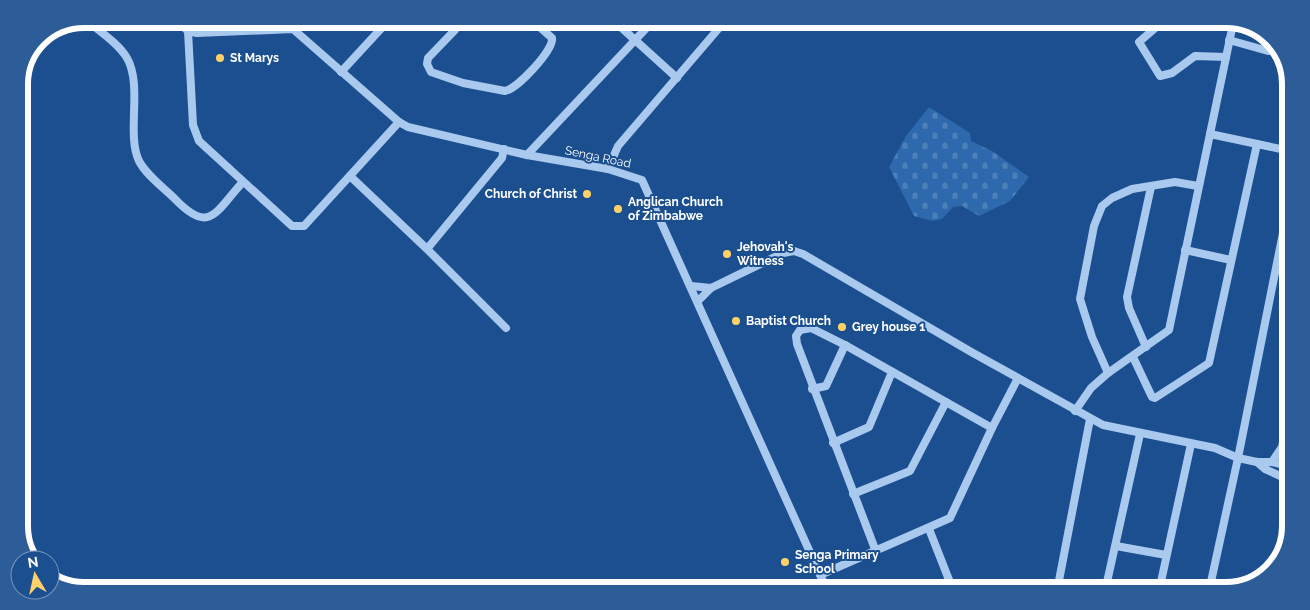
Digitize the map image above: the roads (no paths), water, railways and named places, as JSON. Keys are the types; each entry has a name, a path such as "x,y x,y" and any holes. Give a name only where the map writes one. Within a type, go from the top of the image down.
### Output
{"street":[{"path":"95,28 127,58 132,75 137,154 152,178 196,218 202,219 211,217 242,183"},
{"path":"185,28 188,31 193,125 196,137 242,183 292,226 298,228 304,226 399,122"},
{"path":"341,72 382,28"},
{"path":"455,28 428,58 427,64 431,72 463,83 505,91 511,90 521,81 552,46 552,38 541,28"},
{"path":"622,28 677,78"},
{"path":"527,155 646,28"},
{"path":"608,169 618,146 719,28"},
{"path":"1155,28 1138,42 1160,76 1172,73 1195,56 1226,57"},
{"path":"1075,411 1090,388 1169,330 1231,28"},
{"name":"Senga Road","path":"188,31 202,33 293,29 399,122 423,131 527,155 608,169 642,180 692,286 823,582"},
{"path":"1229,40 1268,51 1272,50"},
{"path":"1210,134 1282,149"},
{"path":"1133,356 1152,397 1155,398 1208,364 1257,144"},
{"path":"427,249 502,158 504,149"},
{"path":"350,176 506,328"},
{"path":"1108,373 1080,304 1094,226 1102,206 1107,201 1132,189 1175,182 1198,186"},
{"path":"1146,347 1129,308 1127,297 1151,187"},
{"path":"1210,582 1238,458 1282,238"},
{"path":"1185,250 1231,260"},
{"path":"698,302 711,288 783,253 794,251 803,254 1075,411 1103,425 1215,448 1238,458 1282,465"},
{"path":"692,286 711,288"},
{"path":"875,550 812,389 797,344 796,336 800,330 811,328 845,345 992,428"},
{"path":"812,389 824,388 828,384 845,345"},
{"path":"833,443 869,427 892,372"},
{"path":"820,575 875,550 929,529 952,516 992,428 1018,378"},
{"path":"853,494 910,471 946,402"},
{"path":"1059,582 1090,419"},
{"path":"1107,582 1140,434"},
{"path":"1161,582 1191,444"},
{"path":"1272,462 1282,447"},
{"path":"1257,462 1265,469 1282,477"},
{"path":"929,529 949,581"},
{"path":"1116,546 1166,555"}],"place":[{"name":"St Marys","path":"220,58"},
{"name":"Church of Christ","path":"587,194"},
{"name":"Anglican Church of Zimbabwe","path":"618,209"},
{"name":"Jehovah's Witness","path":"727,254"},
{"name":"Baptist Church","path":"736,321"},
{"name":"Grey house 1","path":"842,327"},
{"name":"Senga Primary School","path":"785,562"}]}
